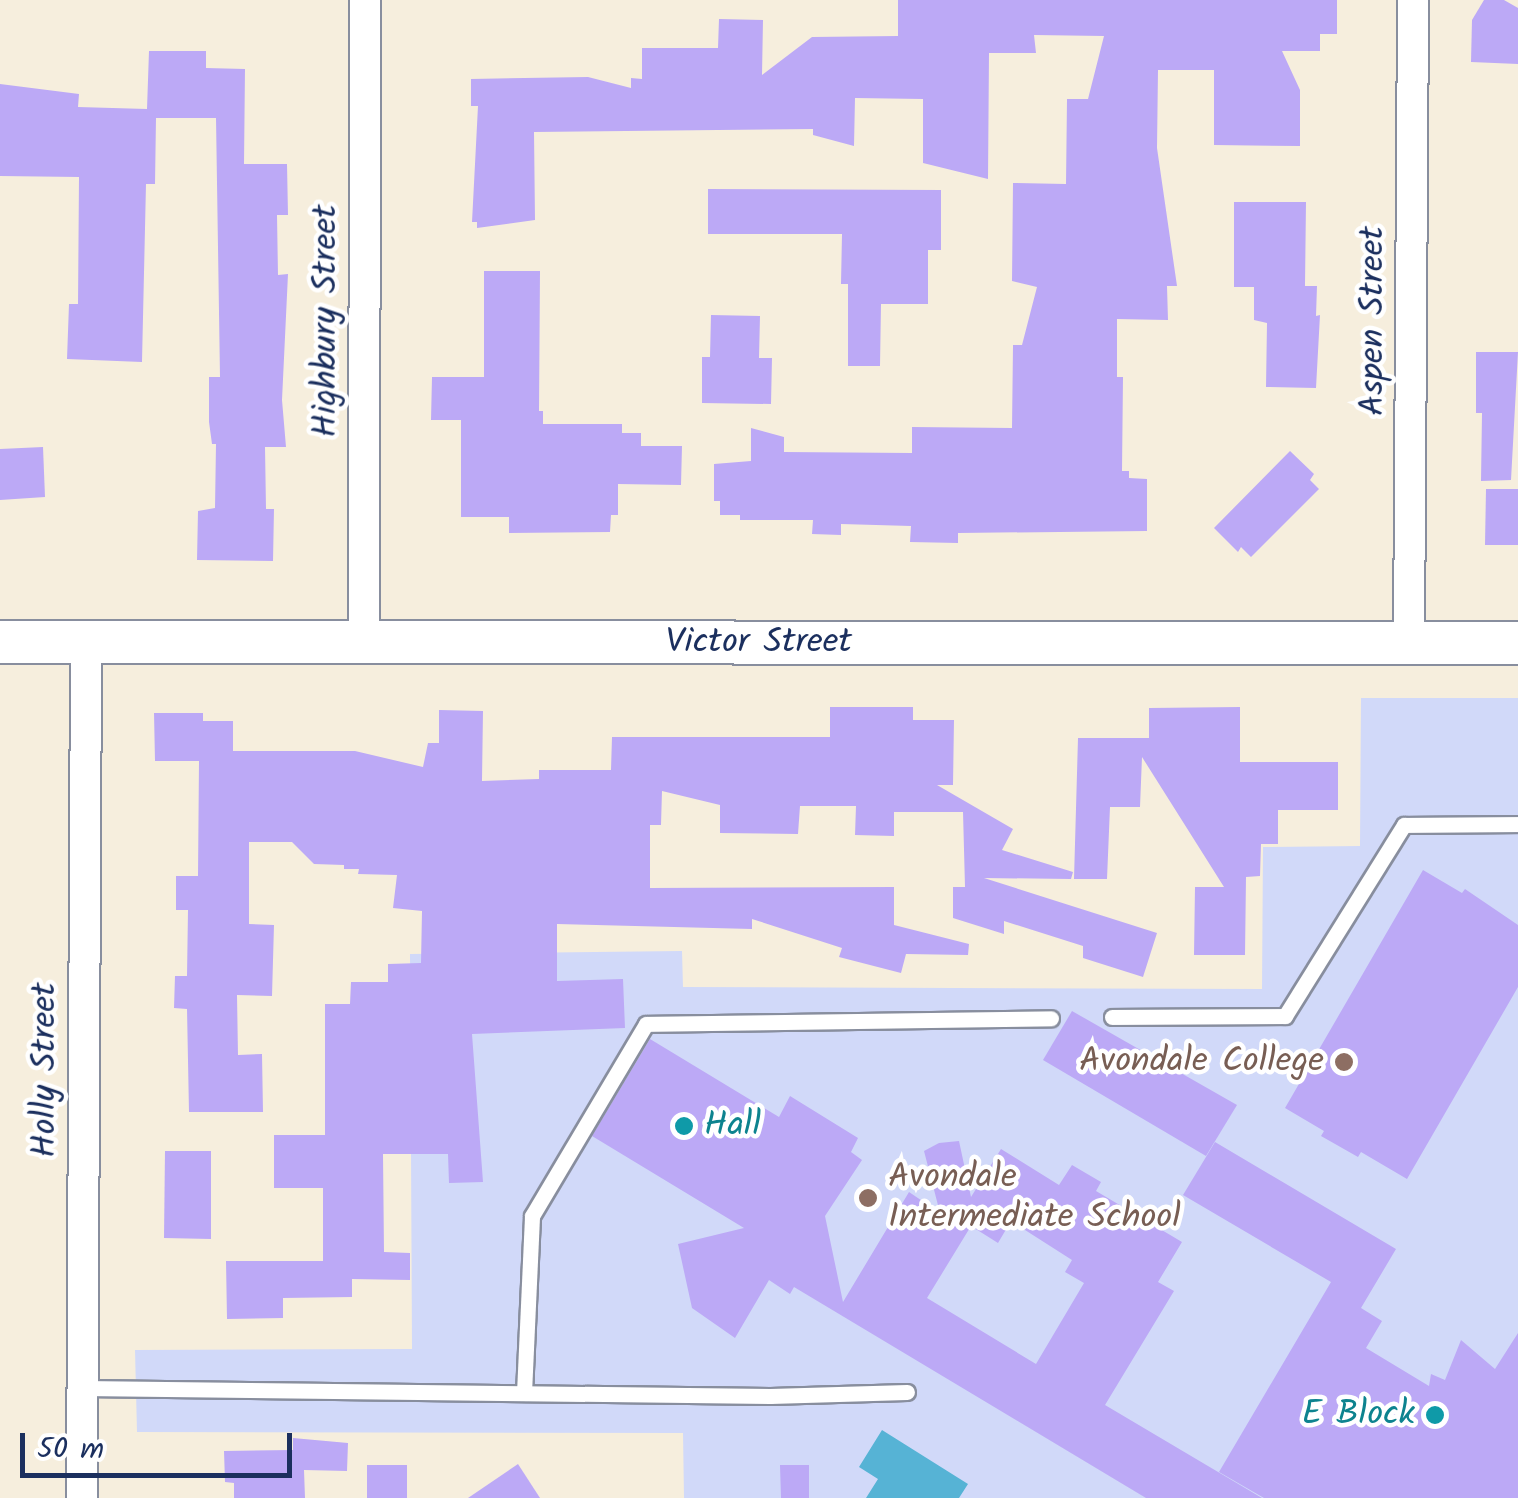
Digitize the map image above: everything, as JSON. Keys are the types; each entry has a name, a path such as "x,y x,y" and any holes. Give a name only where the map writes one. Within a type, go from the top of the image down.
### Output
{"street":[{"name":"Highbury Street","path":"364,642 365,0"},
{"name":"Aspen Street","path":"1409,643 1413,0"},
{"name":"Victor Street","path":"0,642 1518,643"},
{"name":"Holly Street","path":"82,1498 86,642"}],"lane":[{"path":"1112,1018 1285,1016 1404,826 1518,824"},
{"path":"524,1393 532,1216 646,1024 1051,1018"},
{"path":"82,1388 167,1393 770,1396 907,1392"}],"shaded area":[{"name":"Avondale Intermediate School","path":"1361,698 1518,698 1518,1498 684,1498 683,1433 137,1432 135,1350 412,1349 410,954 682,951 683,987 1262,989 1263,847 1360,846"}],"water":[{"path":"882,1430 968,1484 959,1498 866,1498 878,1479 859,1467"}],"building":[{"path":"898,0 1337,0 1337,34 1320,34 1320,51 1282,51 1300,90 1300,146 1214,145 1214,70 1158,70 1157,148 1177,286 1167,286 1168,320 1117,319 1117,377 1123,377 1122,471 1129,471 1129,478 1147,479 1147,531 958,533 958,543 910,542 911,526 841,524 841,535 812,534 813,520 740,520 740,515 720,515 720,501 714,501 714,464 751,461 751,428 784,437 784,452 912,453 912,427 1012,428 1013,345 1022,345 1037,287 1012,281 1013,183 1066,184 1067,99 1088,99 1104,36 1034,35 1036,53 989,53 988,179 923,163 923,99 855,98 854,146 813,135 813,129 534,132 535,220 477,228 477,222 472,222 478,106 471,106 471,79 588,77 631,88 631,78 642,79 642,48 718,48 719,19 763,20 762,75 812,37 898,36"},
{"path":"1484,0 1504,0 1518,8 1518,64 1471,62 1472,20"},
{"path":"149,51 206,51 206,68 245,69 244,164 287,164 288,215 277,215 278,275 288,274 282,400 286,447 265,447 266,509 274,509 273,561 197,560 198,511 215,508 216,444 212,444 209,422 209,377 220,377 216,118 156,118 155,184 146,184 142,362 67,359 69,304 78,304 79,177 0,176 0,84 79,94 78,107 147,109"},
{"path":"708,189 941,190 941,250 928,250 928,304 881,304 880,366 848,366 848,284 841,284 842,234 708,234"},
{"path":"1234,202 1306,202 1305,286 1317,286 1316,316 1320,315 1316,388 1266,387 1267,323 1254,320 1254,287 1234,287"},
{"path":"484,271 540,271 539,411 543,411 543,424 622,424 622,433 641,433 641,446 682,446 681,485 618,484 618,515 611,515 610,532 509,533 509,517 461,517 461,420 431,420 432,377 484,377"},
{"path":"711,315 760,316 759,358 772,358 771,404 702,403 702,357 710,357"},
{"path":"1476,352 1518,352 1511,480 1481,481 1482,413 1476,413"},
{"path":"43,447 45,497 0,500 0,449"},
{"path":"1290,451 1314,474 1310,480 1319,489 1251,557 1241,547 1238,552 1214,528"},
{"path":"1486,489 1518,489 1518,545 1485,545"},
{"path":"830,707 913,707 913,720 954,720 953,785 937,785 1013,829 1002,850 1073,872 1071,879 984,878 1157,933 1143,977 1083,958 1083,946 1004,921 1004,934 953,918 953,887 965,887 963,812 894,812 894,836 855,835 856,806 800,806 798,834 720,833 720,805 662,791 661,825 650,825 650,888 894,887 894,925 969,944 968,955 906,954 901,973 839,957 842,948 752,919 752,929 557,924 557,981 623,979 625,1028 472,1034 483,1182 449,1183 448,1154 383,1154 384,1252 410,1253 410,1280 352,1279 352,1297 283,1298 283,1318 227,1319 226,1261 323,1261 323,1188 274,1188 274,1135 325,1135 325,1004 350,1004 351,982 388,982 388,964 421,963 422,911 393,908 397,875 358,874 359,869 344,869 344,865 314,864 292,842 249,842 249,924 274,925 272,996 237,995 238,1055 262,1054 263,1112 189,1112 187,1009 174,1008 175,976 187,976 188,910 176,910 176,876 198,876 199,761 155,761 154,713 203,713 203,721 233,721 233,751 355,751 423,767 428,743 439,743 439,710 483,711 482,781 539,779 539,770 611,770 612,737 830,737"},
{"path":"1240,707 1240,762 1338,762 1338,810 1278,810 1278,844 1261,844 1260,876 1246,877 1245,955 1194,955 1195,887 1224,887 1142,757 1140,807 1110,807 1107,879 1074,879 1078,738 1149,738 1149,708"},
{"path":"1423,870 1462,893 1465,889 1518,925 1518,987 1407,1179 1361,1152 1358,1157 1321,1136 1324,1131 1285,1108"},
{"path":"1072,1011 1237,1105 1206,1156 1043,1060"},
{"path":"650,1039 779,1117 790,1096 858,1138 851,1152 862,1160 825,1216 843,1302 909,1192 940,1213 924,1151 939,1143 959,1141 971,1197 1001,1149 1059,1185 1072,1165 1101,1182 1096,1191 1182,1242 1158,1282 1174,1291 1105,1405 1262,1498 1146,1498 794,1287 790,1294 769,1280 735,1338 692,1308 678,1244 744,1228 592,1136","holes":["1011,1221 1072,1260 1065,1272 1084,1283 1036,1364 927,1298 971,1226 998,1243"]},
{"path":"1215,1142 1396,1249 1361,1308 1382,1321 1366,1348 1429,1386 1431,1374 1445,1380 1461,1340 1495,1369 1518,1333 1518,1498 1264,1498 1219,1472 1331,1282 1183,1195"},
{"path":"165,1151 211,1151 211,1239 164,1238"},
{"path":"293,1438 348,1443 347,1471 304,1470 305,1498 234,1498 234,1483 225,1482 224,1451 293,1450"},
{"path":"518,1464 540,1498 468,1498"},
{"path":"367,1465 407,1465 407,1498 367,1498"},
{"path":"780,1465 809,1465 809,1498 781,1498"}],"place":[{"name":"Avondale College","path":"1344,1062"},
{"name":"Hall","path":"684,1126"},
{"name":"Avondale Intermediate School","path":"868,1198"},
{"name":"E Block","path":"1435,1415"}]}
